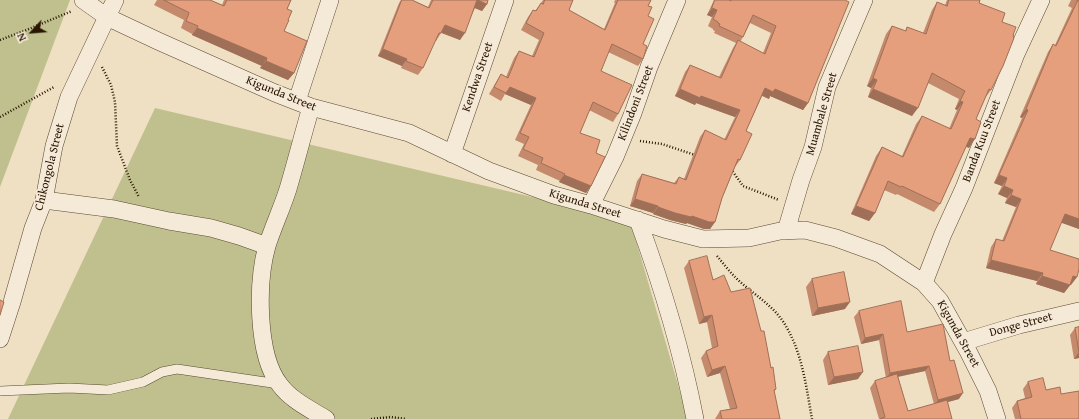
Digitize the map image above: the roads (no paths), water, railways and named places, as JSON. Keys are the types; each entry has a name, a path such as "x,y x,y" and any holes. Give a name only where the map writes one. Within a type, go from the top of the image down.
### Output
{"street":[{"name":"Chikongola Street","path":"0,339 33,228 44,200 54,146 69,97 115,0"},
{"path":"326,419 289,395 279,384 272,371 267,360 262,333 261,288 267,246 286,197 304,104 330,0"},
{"name":"Kendwa Street","path":"452,154 505,0"},
{"name":"Kilindoni Street","path":"591,205 622,140 677,0"},
{"name":"Muambale Street","path":"786,231 793,205 813,147 827,87 864,0"},
{"name":"Banda Kuu Street","path":"924,283 943,234 964,188 1016,54 1042,0"},
{"name":"Kigunda Street","path":"86,2 107,17 158,41 304,104 410,133 496,174 554,195 703,239 749,238 780,231 805,230 836,238 880,254 924,283 940,301 988,391 997,419"},
{"path":"44,200 114,209 211,228 267,246"},
{"path":"638,220 667,304 687,376 695,419"},
{"name":"Donge Street","path":"963,342 1019,325 1079,311"}],"lane":[{"path":"0,391 69,388 108,390 143,382 162,372 177,369 279,384"}]}
